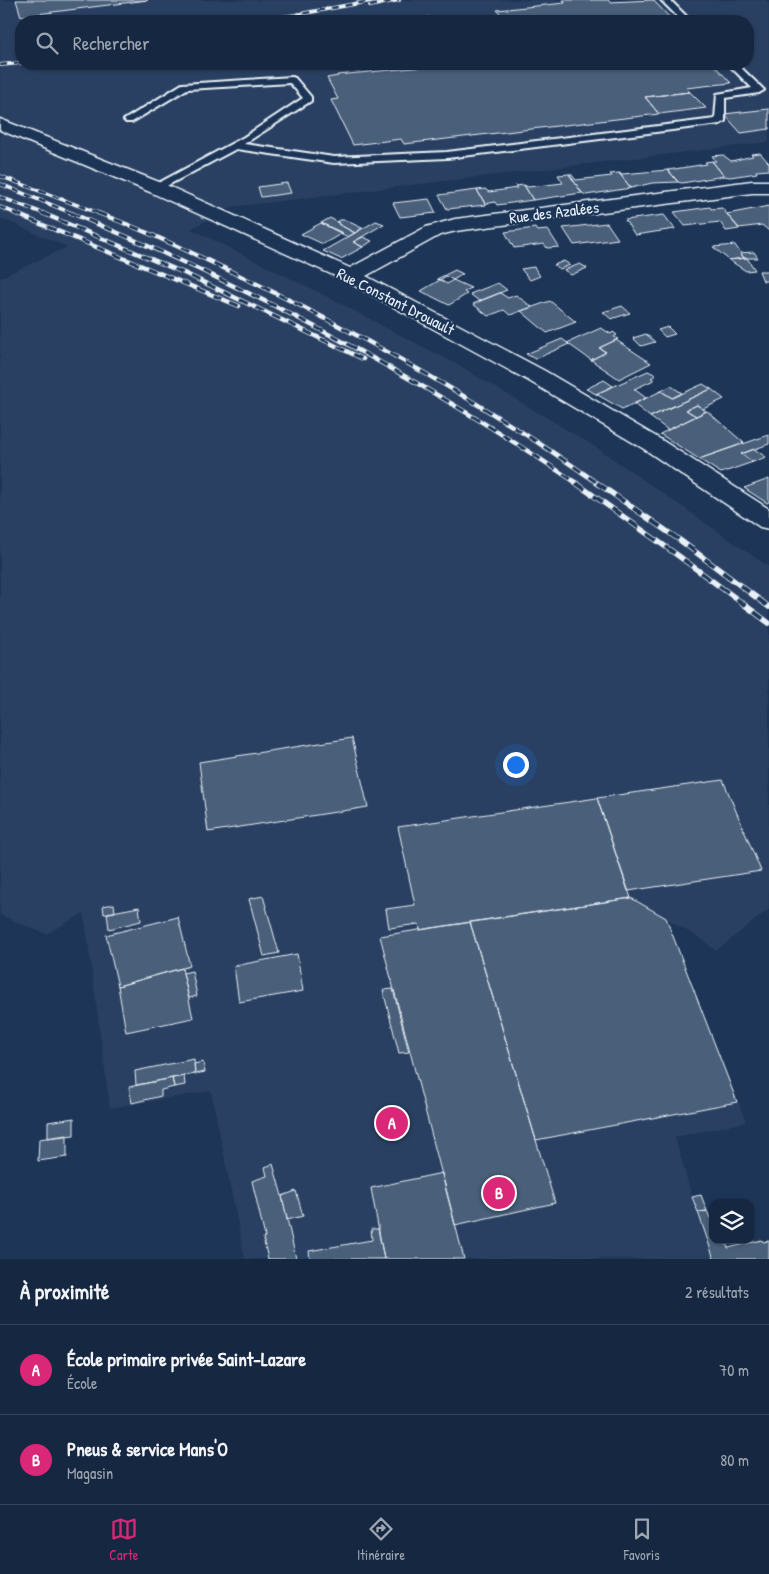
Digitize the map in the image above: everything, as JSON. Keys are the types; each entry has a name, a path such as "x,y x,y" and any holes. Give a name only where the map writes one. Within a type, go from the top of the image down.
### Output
{"street":[{"name":"Rue Constant Drouault","path":"0,124 157,188 351,276 537,376 652,444 769,521"},
{"name":"Rue des Azalées","path":"351,276 433,231 455,225 752,187 769,187"}],"lane":[{"path":"664,0 680,15"},
{"path":"234,146 334,160 447,155 720,121 720,96 759,90 738,70"},
{"path":"129,120 185,86 292,80 308,99 234,146 157,188"}],"shaded area":[{"path":"0,0 766,0 769,4 769,142 232,207 191,229 460,366 599,449 769,567 769,909 716,951 703,940 667,919 746,1122 675,1137 692,1197 714,1259 245,1259 211,1091 110,1108 84,913 46,934 0,915 0,278 67,247 0,218"}],"building":[{"path":"16,0 148,0 29,15 21,15"},
{"path":"563,0 608,0 610,2 653,0 667,15 502,15 497,10 565,3"},
{"path":"392,70 719,70 731,83 686,88 690,92 645,97 659,114 404,144 401,139 353,145 331,100 338,99 327,78 337,75"},
{"path":"690,92 706,108 659,114 645,97"},
{"path":"769,109 769,129 741,133 724,114"},
{"path":"760,153 769,163 769,170 730,177 724,176 712,161 716,161 712,156 723,155 731,161"},
{"path":"712,161 724,176 682,183 678,182 668,170 707,164 705,162"},
{"path":"668,170 678,182 652,183 631,188 619,173 622,174"},
{"path":"619,173 631,188 586,195 582,193 569,174 576,180 612,176 610,174"},
{"path":"569,174 582,193 533,200 524,185 528,187 563,183 558,175"},
{"path":"287,183 291,193 261,197 258,187"},
{"path":"524,185 533,200 497,205 495,202 485,204 477,190 485,189 489,192 517,188 515,186"},
{"path":"477,190 486,205 447,209 439,195"},
{"path":"429,199 436,213 400,217 393,203"},
{"path":"769,206 769,231 762,225 739,228 727,214"},
{"path":"710,207 711,209 722,208 739,229 726,231 720,222 685,226 674,212"},
{"path":"664,215 675,229 635,235 625,220"},
{"path":"330,218 355,233 348,237 321,223"},
{"path":"345,220 362,228 355,233 338,224 336,222"},
{"path":"376,221 384,224 353,242 363,247 341,259 323,251"},
{"path":"321,223 343,233 323,244 301,234"},
{"path":"607,223 618,239 574,245 563,228"},
{"path":"535,228 537,231 548,230 559,247 547,248 544,244 514,248 505,232"},
{"path":"363,237 372,241 363,247 353,242"},
{"path":"735,245 744,258 729,260 713,247"},
{"path":"754,252 758,258 744,258 740,253"},
{"path":"747,258 755,270 746,271 729,260"},
{"path":"564,261 570,265 560,269 554,265"},
{"path":"580,264 587,268 571,275 564,270"},
{"path":"534,267 540,276 530,280 521,269"},
{"path":"455,270 463,274 453,280 446,276 440,280 437,279"},
{"path":"759,271 768,271 769,281 763,281"},
{"path":"440,280 447,284 453,280 471,288 464,292 467,294 449,305 421,291"},
{"path":"498,283 507,290 479,301 470,294"},
{"path":"500,293 508,298 516,295 532,307 510,315 504,310 488,316 473,304"},
{"path":"550,301 576,322 547,333 521,311"},
{"path":"622,306 630,313 611,319 603,312"},
{"path":"668,327 675,334 665,337 658,330"},
{"path":"601,328 611,334 613,332 617,335 614,337 618,339 599,348 606,352 591,360 567,343"},
{"path":"646,334 655,342 641,346 633,338"},
{"path":"562,339 569,344 535,359 526,354"},
{"path":"616,340 651,363 619,379 591,360 606,352 599,348"},
{"path":"648,371 656,375 651,378 654,380 634,389 646,398 622,409 596,394"},
{"path":"604,380 613,386 596,394 586,389"},
{"path":"703,384 711,389 650,417 634,404 661,391 672,398"},
{"path":"671,386 682,393 672,398 661,391"},
{"path":"711,389 724,399 703,409 697,405 686,410 696,416 668,430 650,417"},
{"path":"697,405 706,411 696,416 686,410"},
{"path":"707,411 744,443 699,459 660,434"},
{"path":"769,435 769,444 741,454 753,462 721,473 699,459"},
{"path":"754,449 766,457 753,462 741,454"},
{"path":"769,479 769,502 767,503 744,488"},
{"path":"352,738 368,807 208,832 199,762"},
{"path":"723,780 761,871 628,891 597,798"},
{"path":"597,798 631,898 420,930 419,924 389,928 386,909 415,905 398,827"},
{"path":"263,896 279,953 264,956 249,899"},
{"path":"631,898 666,918 737,1102 536,1140 470,922"},
{"path":"114,904 115,912 104,914 103,906"},
{"path":"139,907 141,921 109,929 107,913"},
{"path":"178,917 190,966 118,986 106,935"},
{"path":"470,922 555,1203 455,1225 380,936"},
{"path":"297,954 303,991 239,1002 234,966"},
{"path":"182,968 193,1018 126,1032 118,986"},
{"path":"192,971 197,996 189,998 183,973"},
{"path":"393,989 409,1052 399,1053 383,990"},
{"path":"194,1059 195,1074 136,1085 135,1071"},
{"path":"203,1062 205,1072 195,1074 194,1064"},
{"path":"184,1076 185,1085 174,1087 172,1078"},
{"path":"172,1078 174,1087 161,1090 161,1096 132,1103 129,1087"},
{"path":"74,1118 74,1135 48,1138 48,1122"},
{"path":"67,1135 67,1157 38,1161 39,1139"},
{"path":"273,1164 296,1259 268,1259 252,1181 267,1176 265,1167"},
{"path":"442,1173 464,1259 384,1259 371,1188"},
{"path":"296,1191 303,1216 287,1220 282,1196"},
{"path":"701,1195 707,1211 698,1212 692,1197"},
{"path":"707,1211 709,1216 709,1244 726,1244 728,1248 754,1244 754,1242 762,1240 763,1242 769,1241 769,1259 714,1259 698,1212"},
{"path":"371,1229 378,1229 384,1259 310,1259 309,1251 372,1240"}],"railway":[{"path":"295,15 376,0"},
{"path":"370,6 399,0"},
{"path":"0,65 15,64"},
{"path":"0,176 101,214"},
{"path":"0,184 74,214"},
{"path":"0,197 45,214"},
{"path":"0,207 17,214"},
{"path":"14,213 239,306"},
{"path":"42,213 184,273 363,359"},
{"path":"71,213 203,271 331,335 456,406 578,484"},
{"path":"98,213 198,256 345,329 432,377 517,429 599,484"},
{"path":"576,483 769,623"},
{"path":"597,483 681,541 769,607"}],"place":[{"name":"École primaire privée Saint-Lazare","path":"392,1123"},
{"name":"Pneus & service Mans'O","path":"499,1193"}]}
